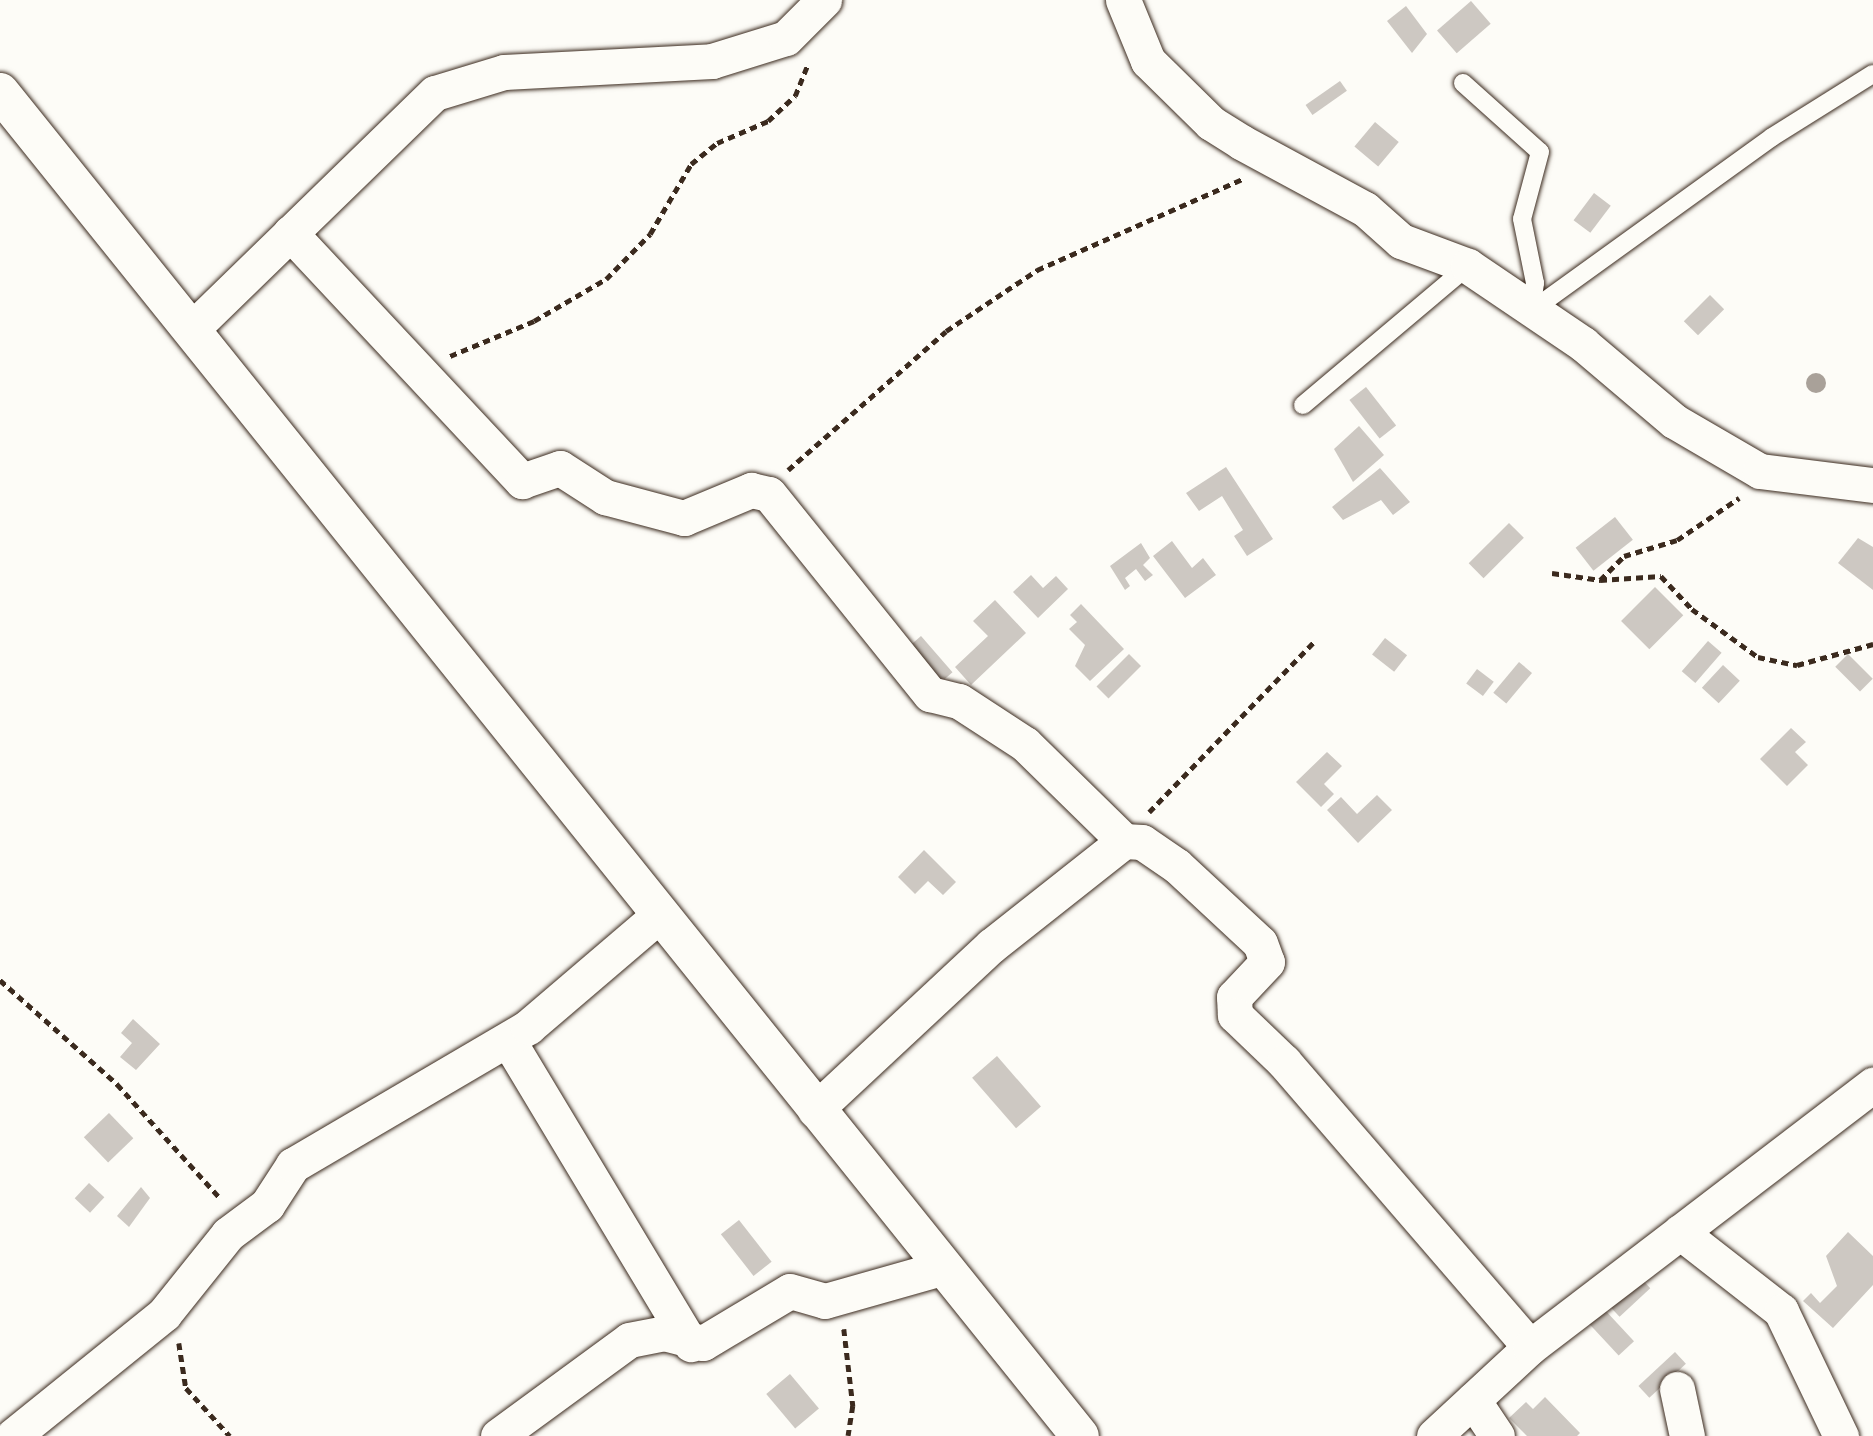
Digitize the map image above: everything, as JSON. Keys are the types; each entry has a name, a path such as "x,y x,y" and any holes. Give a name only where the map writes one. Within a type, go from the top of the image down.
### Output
{"main road":[{"path":"0,92 192,328 658,916 1080,1436"}],"street":[{"path":"1123,0 1148,61 1211,123 1365,209 1401,241 1468,266 1583,344 1674,421 1776,475 1873,485"},
{"path":"192,328 290,233 408,112 435,93 504,72 712,61 786,38 818,8"},
{"path":"290,233 424,370 464,423 523,481 561,468 605,497 684,518 763,490 930,694 960,701 1025,744 1124,841 1161,853 1260,943 1267,962 1234,997 1235,1015 1284,1062 1530,1347"},
{"path":"815,1110 991,946 1124,841"},
{"path":"13,1436 170,1306 243,1221 267,1205 293,1165 328,1141 509,1040 658,916"},
{"path":"509,1040 691,1344"},
{"path":"1434,1436 1530,1347 1873,1085"},
{"path":"1680,1232 1781,1311 1841,1436"},
{"path":"498,1436 629,1340 664,1333 691,1344 719,1334 790,1291 840,1298 942,1268"},
{"path":"1677,1389 1687,1436"},
{"path":"1473,1400 1497,1436"}],"lane":[{"path":"1531,311 1772,137 1873,74"},
{"path":"1463,83 1539,152 1522,219 1535,283 1531,311"},
{"path":"1303,405 1468,266"}],"path":[{"path":"424,370 565,304 635,254 691,163 718,143 768,121 795,96 808,63 818,8"},
{"path":"763,490 946,331 1037,270 1205,192 1285,164"},
{"path":"1600,580 1624,556 1677,540 1776,475"},
{"path":"1552,573 1600,580 1661,576 1692,609 1758,657 1797,665 1873,644"},
{"path":"1124,841 1314,642"},
{"path":"0,980 117,1084 243,1221"},
{"path":"840,1298 853,1406 848,1436"},
{"path":"170,1306 186,1388 230,1436"}],"building":[{"path":"1471,1 1491,24 1457,53 1437,31"},
{"path":"1406,6 1427,34 1412,53 1387,21"},
{"path":"1340,81 1347,91 1312,115 1306,105"},
{"path":"1375,122 1399,142 1378,166 1354,147"},
{"path":"1594,193 1611,206 1590,233 1574,220"},
{"path":"1710,295 1724,309 1698,335 1684,321"},
{"path":"1366,387 1396,426 1380,439 1349,400"},
{"path":"1359,426 1384,455 1353,482 1334,449"},
{"path":"1226,467 1273,539 1247,556 1234,536 1243,530 1222,496 1199,511 1186,493"},
{"path":"1380,468 1410,502 1393,515 1381,500 1343,520 1332,507"},
{"path":"1615,517 1633,540 1593,571 1576,548"},
{"path":"1509,523 1524,538 1484,578 1469,563"},
{"path":"1858,538 1873,547 1873,590 1838,563"},
{"path":"1172,541 1192,568 1203,558 1216,575 1185,598 1153,556"},
{"path":"1141,543 1150,558 1143,565 1153,575 1145,581 1136,569 1125,578 1130,586 1125,590 1110,566"},
{"path":"1031,575 1043,588 1056,576 1068,589 1038,618 1013,592"},
{"path":"1655,587 1683,615 1649,649 1621,621"},
{"path":"995,600 1026,633 971,685 955,667 988,636 973,621"},
{"path":"1081,604 1124,649 1090,681 1075,666 1085,645 1069,629 1077,622 1070,615"},
{"path":"921,636 952,672 937,686 905,650"},
{"path":"1385,638 1407,655 1394,672 1372,655"},
{"path":"1708,641 1722,653 1695,683 1682,671"},
{"path":"1129,654 1141,666 1108,699 1096,687"},
{"path":"1848,654 1873,679 1860,691 1835,667"},
{"path":"1519,662 1532,673 1506,704 1493,693"},
{"path":"1723,665 1740,681 1719,703 1702,688"},
{"path":"1477,669 1494,682 1483,696 1466,683"},
{"path":"1791,728 1806,742 1795,752 1808,765 1787,786 1760,759"},
{"path":"1327,752 1342,766 1324,784 1334,794 1321,807 1296,782"},
{"path":"1377,795 1392,810 1358,843 1327,810 1341,797 1357,814"},
{"path":"924,850 956,882 943,895 928,881 915,894 898,877"},
{"path":"133,1019 160,1044 136,1070 120,1057 132,1043 121,1033"},
{"path":"997,1056 1041,1107 1016,1128 972,1078"},
{"path":"109,1113 133,1138 108,1162 84,1137"},
{"path":"89,1183 104,1197 90,1213 75,1198"},
{"path":"141,1187 150,1198 129,1227 117,1216"},
{"path":"739,1220 772,1262 754,1276 721,1234"},
{"path":"1848,1232 1873,1256 1873,1285 1833,1328 1803,1301 1811,1293 1820,1303 1837,1286 1826,1256"},
{"path":"1638,1275 1650,1288 1620,1317 1607,1304"},
{"path":"1604,1309 1634,1341 1619,1356 1589,1323"},
{"path":"1675,1352 1686,1364 1649,1398 1638,1386"},
{"path":"790,1374 819,1408 795,1428 766,1394"},
{"path":"1545,1397 1580,1433 1577,1436 1527,1436 1509,1418 1526,1402 1533,1409"}]}
